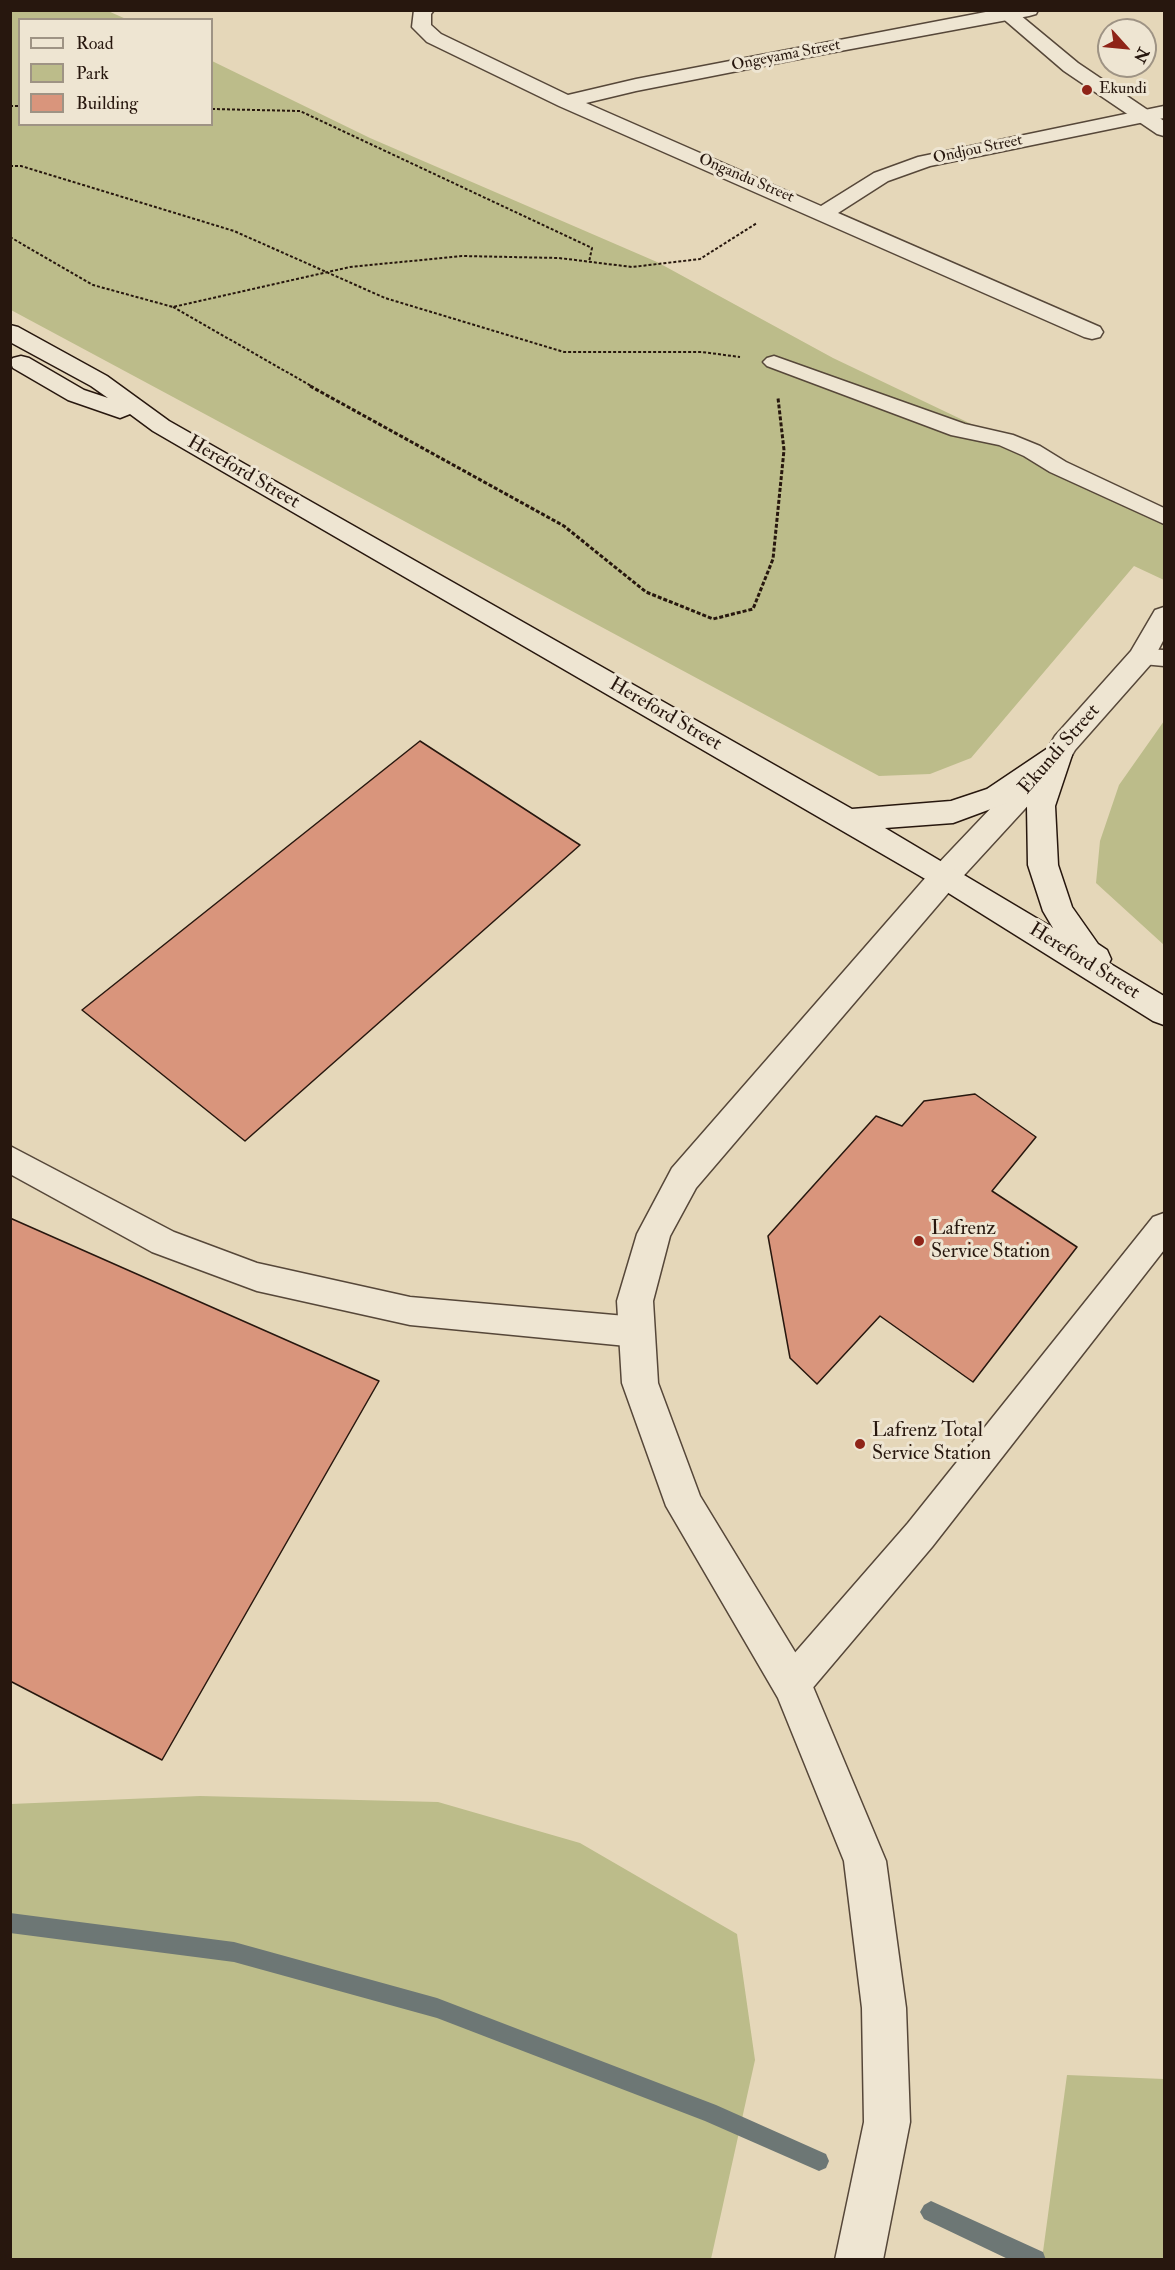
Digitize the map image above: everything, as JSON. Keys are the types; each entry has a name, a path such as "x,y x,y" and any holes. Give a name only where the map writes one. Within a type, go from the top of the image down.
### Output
{"street":[{"name":"Ongandu Street","path":"425,10 422,12 421,27 434,38 566,102 1092,332"},
{"name":"Ongeyama Street","path":"566,102 724,68 1029,10"},
{"path":"1004,13 1071,67 1164,130"},
{"name":"Ondjou Street","path":"824,213 881,177 925,161 1164,112"},
{"name":"Hereford Street","path":"10,332 99,381 161,426 850,820 1164,1011"},
{"name":"Hereford Street","path":"10,357 76,394 161,426"},
{"name":"Ekundi Street","path":"859,2259 887,2122 884,2008 865,1862 792,1684 685,1506 640,1383 635,1302 654,1234 684,1178 945,876 1058,755 1065,743 1153,657 1164,616"},
{"path":"850,820 953,812 997,796 1058,755"},
{"path":"1058,755 1041,806 1043,865 1058,911 1087,952 1164,1011"}],"lane":[{"path":"774,362 959,430 1005,440 1032,451 1058,467 1164,517"},
{"path":"10,1159 163,1242 257,1277 410,1311 637,1332"},
{"path":"792,1684 920,1535 1164,1227"}],"path":[{"path":"213,109 300,111 592,248 589,262"},
{"path":"10,166 21,166 234,231 385,298 564,352 702,352 774,362 784,450 773,559 753,609 713,619 646,592 564,526 393,433 173,308 93,285 10,237"},
{"path":"173,308 350,267 462,256 560,258 632,267 700,259 793,200"}],"green space":[{"path":"10,11 108,11 124,18 18,18 18,126 213,126 213,61 370,138 657,262 833,358 1164,516 1164,580 1134,566 971,758 930,774 879,776 11,310"},
{"path":"1164,721 1164,945 1096,883 1100,841 1119,785"},
{"path":"200,1796 438,1802 580,1843 737,1934 755,2060 711,2259 11,2259 11,1804"},
{"path":"1067,2075 1164,2079 1164,2259 1042,2259"}],"building":[{"path":"420,741 580,845 245,1141 82,1010"},
{"name":"Lafrenz Service Station","path":"975,1094 1036,1137 992,1191 1077,1247 973,1382 880,1316 817,1384 790,1358 768,1236 876,1116 902,1126 924,1101"},
{"path":"10,1218 379,1381 162,1760 10,1681"}],"waterway":[{"path":"10,1923 55,1927 234,1952 437,2008 709,2112 819,2161"},
{"path":"931,2212 1035,2260"}],"place":[{"name":"Ekundi","path":"1087,90"},
{"name":"Lafrenz Service Station","path":"919,1241"},
{"name":"Lafrenz Total Service Station","path":"860,1444"}]}
